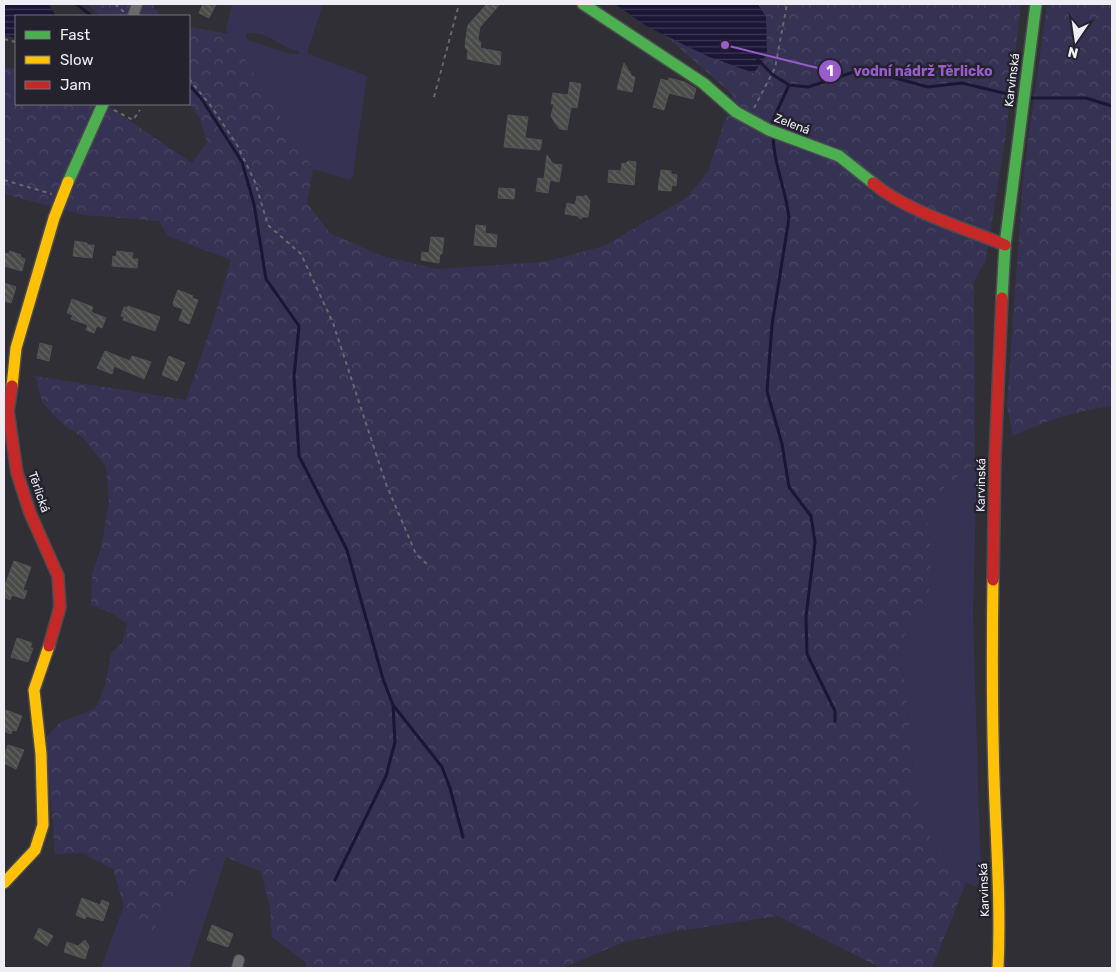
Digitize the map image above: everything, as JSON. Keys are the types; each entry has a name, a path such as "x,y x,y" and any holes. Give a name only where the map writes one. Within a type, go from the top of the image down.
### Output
{"street":[{"name":"Zelená","path":"583,4 703,83 736,112 769,130 839,156 881,190 912,207 1005,245"},
{"name":"Karvinská","path":"998,968 1000,956 994,775 992,572 996,447 1005,245 1036,4"},
{"name":"Těrlická","path":"4,883 34,850 43,825 41,754 34,690 52,638 60,607 58,576 30,513 17,473 8,411 16,348 61,197 103,105"},
{"path":"1000,956 1005,968"}],"path":[{"path":"114,4 130,15"},
{"path":"434,96 459,4"},
{"path":"748,118 775,68 787,4"},
{"path":"190,80 211,106 237,145 255,182 268,225 302,254 333,322 386,484 416,554 428,565"},
{"path":"105,105 132,120 140,110"},
{"path":"4,180 61,197"}],"green space":[{"path":"88,4 152,4 159,15 99,15"},
{"path":"232,4 323,4 307,53 367,76 353,176 350,180 313,169 306,161 226,29","holes":["248,33 258,33 286,48 300,52 298,54 290,54 248,40 246,35"]},
{"path":"758,4 1021,4 1006,134 986,260 974,281 975,464 945,486 938,501 929,509 927,519 931,547 931,577 928,595 907,628 900,651 907,699 915,793 930,837 966,883 932,968 881,968 778,916 678,931 624,942 562,968 306,968 306,963 272,937 270,907 261,872 226,857 209,860 191,876 153,930 132,926 125,910 113,869 82,853 55,854 46,738 59,723 95,709 105,686 111,653 122,643 127,624 112,613 91,605 92,574 101,548 109,503 106,467 84,439 59,421 42,402 35,376 186,400 212,325 231,260 168,236 159,221 84,215 4,194 4,67 15,69 15,105 109,105 192,163 207,142 200,119 190,104 190,27 229,34 313,169 307,203 330,233 382,256 437,269 544,262 604,246 686,198 708,172 733,95 666,36 707,56 754,73 766,17"},
{"path":"1047,4 1112,4 1112,406 1061,417 1013,436 1007,406 1023,178"},
{"path":"977,463 973,614 981,877 976,887 963,881 930,837 915,793 907,699 900,651 907,628 928,595 931,577 931,547 927,519 929,509 938,501 945,486"},
{"path":"226,857 189,968 101,968 124,905 132,926 172,903 191,876 209,860"}],"shaded area":[{"path":"4,4 49,4 55,14 15,15 15,38 4,35"},
{"path":"615,4 758,4 766,17 767,54 754,73 707,56 646,26"}],"building":[{"path":"203,4 216,4 209,18 199,13"},
{"path":"487,4 500,4 480,27 478,39 481,43 480,48 501,52 500,65 467,59 468,51 465,47 468,25"},
{"path":"624,63 632,76 635,77 632,92 617,89"},
{"path":"669,78 685,82 696,89 693,99 669,93 664,110 653,107 661,79 668,81"},
{"path":"570,82 581,84 577,108 571,107 567,130 560,129 555,123 551,116 554,104 551,104 553,93 568,95"},
{"path":"508,115 528,117 525,138 542,140 540,150 504,147"},
{"path":"547,155 553,164 562,165 559,182 550,180 548,193 536,191 538,178 544,179"},
{"path":"628,161 636,162 634,185 608,182 609,170 621,171 622,163 625,164"},
{"path":"661,170 671,171 671,174 677,175 676,186 672,185 671,191 658,190"},
{"path":"499,188 515,189 514,199 498,198"},
{"path":"586,195 590,201 588,217 580,219 578,216 565,214 567,203 575,205 577,196 583,197"},
{"path":"476,225 486,226 485,233 497,235 496,247 474,245"},
{"path":"431,237 444,238 439,263 421,260 422,252 429,253"},
{"path":"75,241 94,245 92,258 73,256"},
{"path":"10,251 21,255 20,257 25,259 22,271 4,266 4,253 9,254"},
{"path":"117,251 133,253 132,259 138,259 137,268 112,266 113,256 116,257"},
{"path":"4,283 16,287 11,303 4,301"},
{"path":"178,290 198,300 189,324 179,320 183,309 174,306 173,303"},
{"path":"72,299 93,307 91,312 106,318 102,328 97,326 94,333 86,330 88,325 71,319 73,315 67,313"},
{"path":"128,306 160,317 155,331 123,320 124,317 121,316 124,307 127,308"},
{"path":"40,343 52,346 49,361 37,358"},
{"path":"105,351 130,361 132,356 151,362 144,379 114,366 112,374 97,368"},
{"path":"169,356 185,363 177,381 162,375"},
{"path":"14,561 31,567 23,590 27,591 24,599 12,595 10,600 4,597 4,588"},
{"path":"17,638 32,643 30,648 33,648 28,662 11,657"},
{"path":"6,710 22,716 16,731 12,730 11,734 4,731"},
{"path":"8,745 24,750 16,769 4,763 4,756"},
{"path":"82,898 100,905 102,900 109,903 103,921 86,916 85,919 76,915"},
{"path":"212,925 233,934 228,947 207,940"},
{"path":"39,928 53,936 47,946 34,938"},
{"path":"85,940 89,946 85,959 64,952 67,942 78,946"}],"waterway":[{"path":"76,4 91,15"},
{"path":"758,60 773,75 789,85 808,87 863,69 928,87 962,83 1020,97"},
{"path":"773,128 772,122 789,85"},
{"path":"190,86 201,98 242,162 254,204 266,279 299,326 294,376 299,456 347,550 383,679 393,705 395,742 386,776 335,880"},
{"path":"1029,98 1086,98 1112,106"},
{"path":"773,134 775,155 789,218 772,325 767,391 782,444 789,487 811,516 815,542 806,617 807,654 835,711 835,721"},
{"path":"393,705 442,767 450,788 463,837"}],"traffic: fast":[{"path":"583,4 703,83 736,112 769,130 839,156 873,183"},
{"path":"1002,298 1005,245 1036,4"},
{"path":"68,182 103,105"}],"traffic: slow":[{"path":"12,386 16,348 54,218 68,182"},
{"path":"993,580 992,654 994,778 999,897 998,968"},
{"path":"4,883 35,850 43,825 41,754 34,690 49,646"}],"traffic: jam":[{"path":"873,183 886,193 918,210 1005,245"},
{"path":"993,580 995,457 1002,298"},
{"path":"12,386 8,411 17,473 30,513 58,576 60,607 49,646"}],"place":[{"name":"vodní nádrž Těrlicko","path":"725,45"}]}
